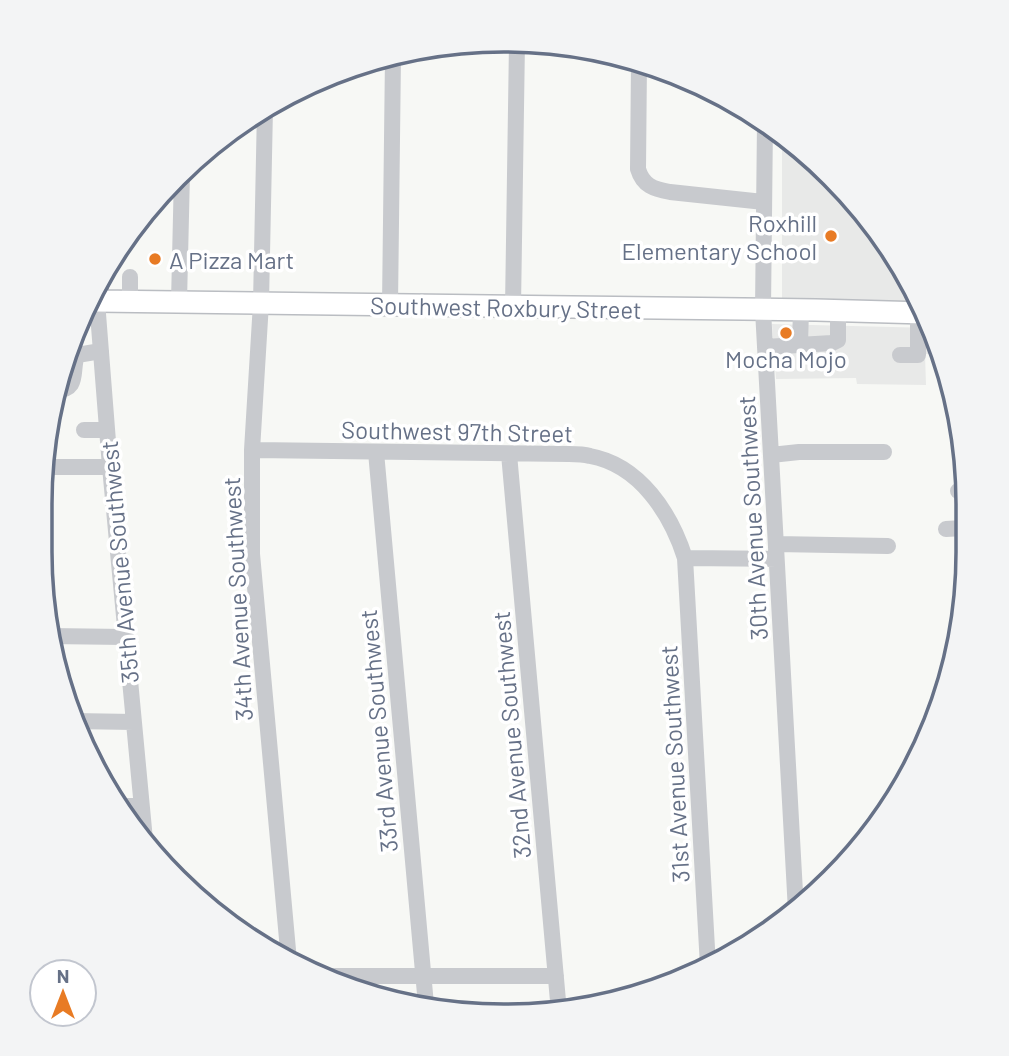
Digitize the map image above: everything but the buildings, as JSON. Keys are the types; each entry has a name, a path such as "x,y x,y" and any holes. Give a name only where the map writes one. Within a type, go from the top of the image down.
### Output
{"main road":[{"name":"Southwest Roxbury Street","path":"103,297 130,301 179,302 913,313"}],"street":[{"path":"513,307 517,52"},
{"path":"390,305 393,67"},
{"path":"639,73 638,169 644,183 670,192 764,202"},
{"name":"34th Avenue Southwest","path":"265,122 261,303 252,450 252,554 288,948"},
{"name":"30th Avenue Southwest","path":"765,135 763,310 799,894"},
{"path":"179,302 182,189"},
{"path":"130,276 130,301"},
{"path":"800,344 801,310"},
{"path":"765,347 832,344 838,340 838,310"},
{"name":"35th Avenue Southwest","path":"96,312 143,823"},
{"path":"900,355 918,355 920,327"},
{"path":"78,355 101,351"},
{"path":"68,387 76,358"},
{"path":"84,430 107,430"},
{"name":"Southwest 97th Street","path":"252,450 592,456 614,464 633,476 652,494 677,534 685,558"},
{"name":"33rd Avenue Southwest","path":"376,452 425,997"},
{"path":"771,455 799,452 884,452"},
{"name":"32nd Avenue Southwest","path":"509,454 558,1001"},
{"path":"54,467 110,467"},
{"path":"685,558 888,546"},
{"name":"31st Avenue Southwest","path":"685,558 707,955"},
{"path":"60,636 125,637"},
{"path":"260,646 277,644"},
{"path":"86,721 134,722"},
{"path":"131,806 141,806"},
{"path":"350,976 556,976"}],"shaded area":[{"name":"Roxhill Elementary School","path":"782,148 824,185 863,229 908,301 782,301"},
{"path":"772,324 920,328 931,354 925,354 926,385 857,384 856,378 776,379"}],"place":[{"name":"Roxhill Elementary School","path":"831,236"},
{"name":"A Pizza Mart","path":"155,259"},
{"name":"Mocha Mojo","path":"786,333"}]}
